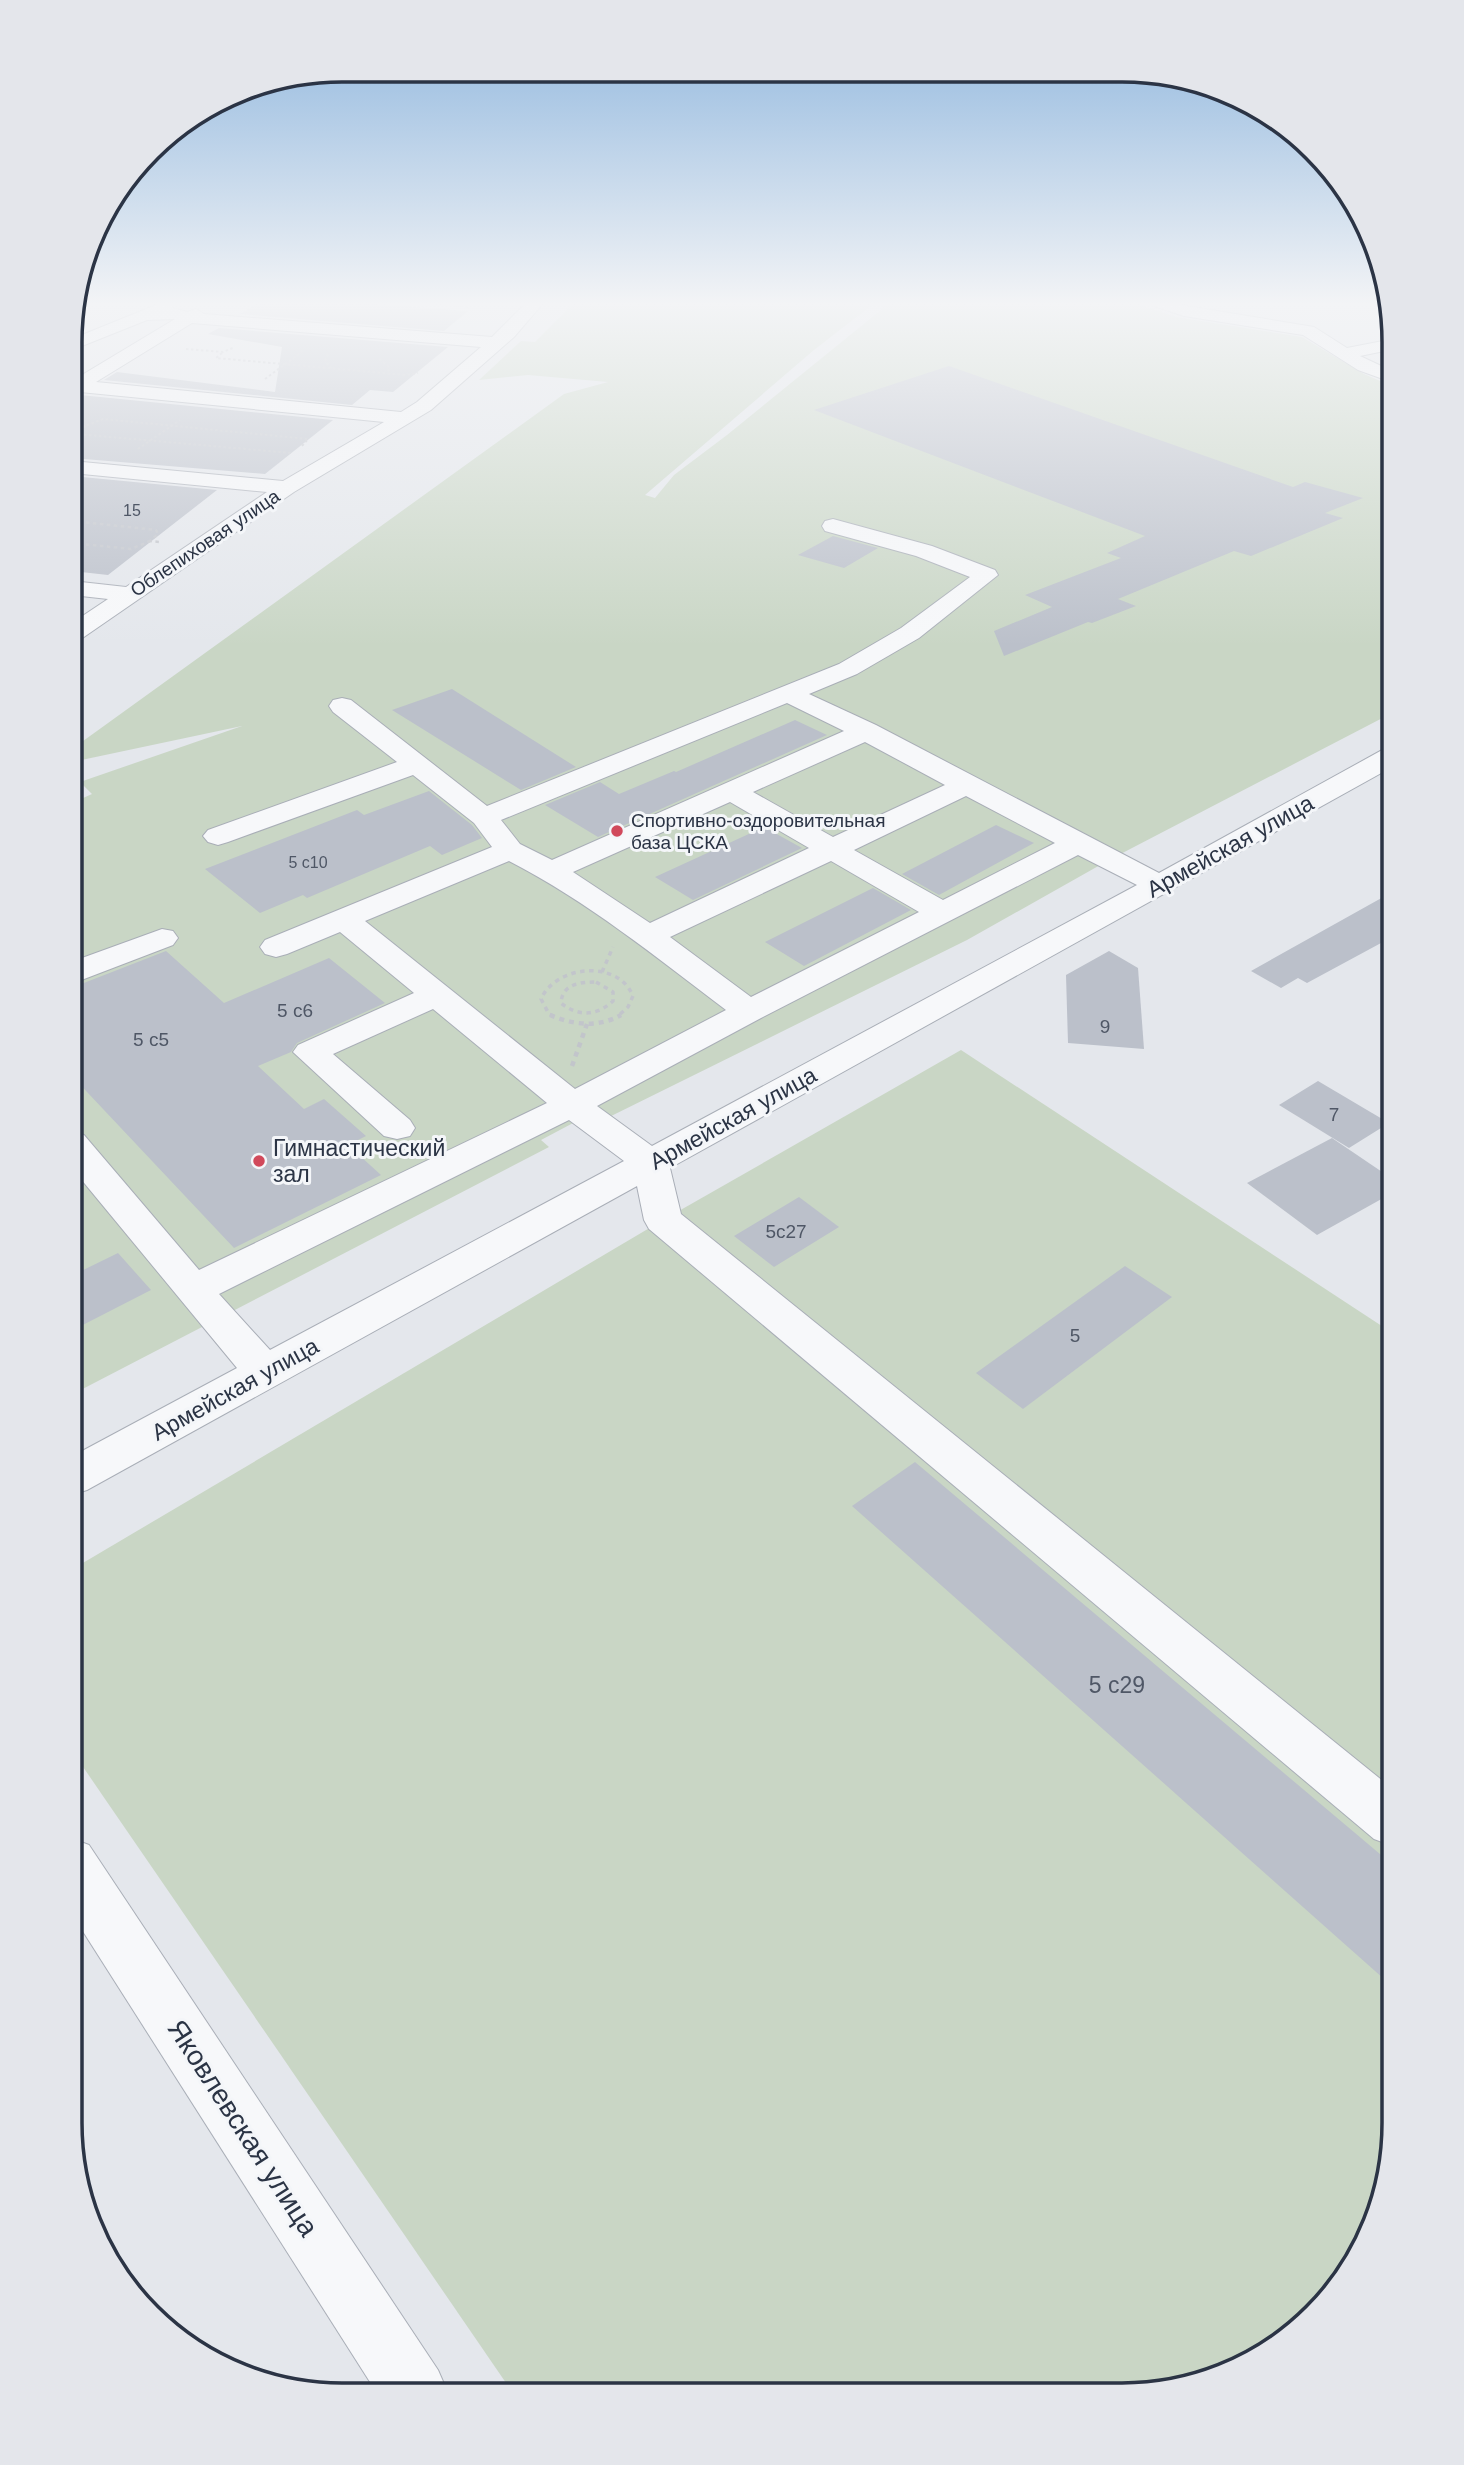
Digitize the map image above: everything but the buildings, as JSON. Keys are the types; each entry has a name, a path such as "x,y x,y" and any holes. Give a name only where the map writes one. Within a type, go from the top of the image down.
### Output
{"street":[{"path":"384,416 406,418"},
{"name":"Облепиховая улица","path":"82,627 287,488 409,416"},
{"path":"82,468 287,488"},
{"path":"82,484 264,504"},
{"path":"484,817 848,669 910,633 987,575 924,551 833,526"},
{"path":"82,589 128,594"},
{"path":"82,607 107,610"},
{"path":"789,694 867,731 1077,844 1160,885"},
{"path":"342,706 484,817 510,850 551,871 648,936 749,1011"},
{"path":"551,871 867,731"},
{"name":"Армейская улица","path":"82,1472 1382,762"},
{"path":"218,836 416,765"},
{"path":"648,936 969,784"},
{"path":"731,791 943,913"},
{"path":"195,1289 1077,844"},
{"path":"276,947 510,850"},
{"path":"343,919 567,1101 651,1163 663,1220 1382,1812"},
{"path":"82,970 162,938"},
{"path":"397,1128 310,1052 437,995"},
{"path":"82,1156 195,1289 217,1319 266,1373"},
{"name":"Яковлевская улица","path":"82,1881 408,2383"}],"path":[{"path":"82,429 103,419 304,438 308,440 300,446 348,451"},
{"path":"82,435 282,454 293,452"},
{"path":"82,522 159,532 150,541 131,549 82,544"},
{"path":"150,541 199,546"},
{"path":"588,971 614,975 631,988 633,996 625,1012 601,1023 587,1024 573,1024 549,1014 541,999 544,990 561,977 588,971"},
{"path":"579,982 596,982 609,987 613,992 613,1001 603,1010 579,1013 561,1003 560,998 566,989 579,982"},
{"path":"567,1101 587,1024"}],"green space":[{"name":"Спортивно-оздоровительная база ЦСКА","path":"533,416 737,416 645,495 655,498 674,475 750,416 1382,416 1382,718 1109,860 967,940 597,1123 575,1122 541,1140 549,1147 82,1389 82,798 92,794 82,781 242,726 82,760 82,742"},
{"path":"961,1050 1382,1326 1380,2157 1362,2222 1347,2253 1328,2281 1306,2307 1280,2329 1237,2356 1173,2378 1122,2383 506,2383 82,1765 82,1563 663,1220"}],"place":[{"name":"Спортивно-оздоровительная база ЦСКА","path":"617,831"},
{"name":"Гимнастический зал","path":"259,1161"}]}
